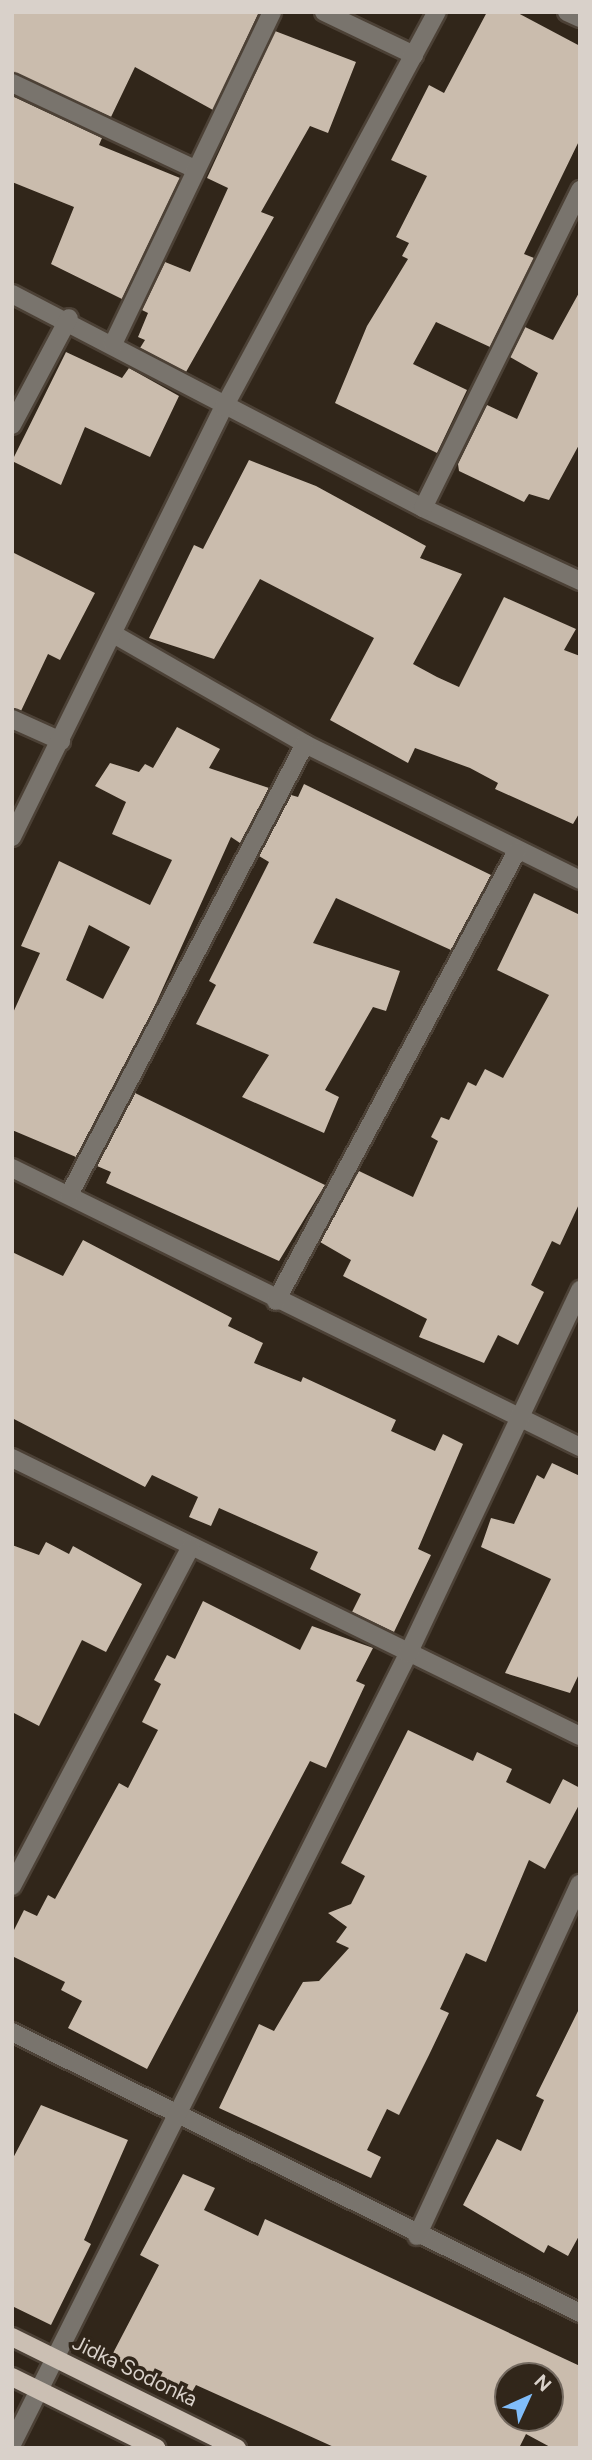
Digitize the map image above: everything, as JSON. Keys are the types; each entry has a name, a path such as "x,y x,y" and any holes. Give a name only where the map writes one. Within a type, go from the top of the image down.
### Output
{"main road":[{"name":"Jidka Sodonka","path":"12,2337 237,2448"},
{"path":"12,2377 156,2448"}],"street":[{"path":"113,344 272,12"},
{"path":"324,12 414,55"},
{"path":"12,837 115,635 225,407 437,12"},
{"path":"567,12 580,18"},
{"path":"12,83 195,169"},
{"path":"423,508 580,190"},
{"path":"12,294 69,318 225,407 423,508 580,581"},
{"path":"12,425 69,318"},
{"path":"115,635 305,744 580,880"},
{"path":"12,719 61,741"},
{"path":"69,1195 305,744"},
{"path":"276,1301 517,851"},
{"path":"12,1168 276,1301 580,1447"},
{"path":"12,2444 36,2389 56,2358 180,2113 408,1654 515,1418 580,1290"},
{"path":"12,1458 190,1548 580,1736"},
{"path":"12,1886 190,1548"},
{"path":"417,2236 580,1884"},
{"path":"12,2032 180,2113 417,2236 580,2313"}],"building":[{"path":"12,12 259,12 213,110 135,67 111,117 12,72"},
{"path":"487,12 516,12 580,46 580,139 524,254 534,258 490,347 436,322 413,364 467,390 437,453 335,403 367,326 408,259 402,256 409,243 396,237 427,176 391,160 429,85 444,93"},
{"path":"275,31 356,62 328,133 310,126 261,212 274,217 186,372 140,348 145,340 138,337 148,313 142,310 165,262 190,272 228,188 207,178"},
{"path":"12,96 102,138 99,145 180,178 122,299 51,264 74,207 12,182"},
{"path":"580,291 580,443 549,500 529,494 524,502 459,471 458,464 487,405 517,419 538,373 510,357 525,327 553,340"},
{"path":"66,352 122,378 129,368 179,396 150,457 85,427 61,485 12,461"},
{"path":"249,460 316,486 426,546 420,558 462,574 413,664 437,677 459,687 504,597 576,629 564,650 580,656 580,812 573,824 495,789 498,783 470,768 415,748 408,763 330,720 374,638 260,579 214,659 149,638 194,545 203,549"},
{"path":"12,552 95,593 60,660 48,654 21,711 12,708"},
{"path":"177,727 220,749 209,768 269,788 240,843 231,837 153,1010 76,1157 12,1130 12,1015 40,953 21,946 59,861 150,905 172,860 112,834 126,802 95,786 110,763 139,772 145,764 153,768","holes":["89,925 130,947 103,999 66,980"]},
{"path":"304,784 491,875 451,950 336,898 313,943 400,971 386,1011 373,1007 325,1090 339,1097 324,1133 242,1097 269,1055 196,1024 216,985 209,981 269,862 259,856 291,795 298,797"},
{"path":"534,893 580,915 580,1202 560,1245 552,1241 531,1285 544,1292 518,1345 498,1335 484,1363 419,1337 427,1319 343,1276 351,1260 320,1242 359,1171 413,1197 438,1141 431,1137 441,1117 449,1120 468,1082 476,1086 485,1069 503,1078 549,995 497,970"},
{"path":"135,1093 325,1185 279,1261 106,1183 111,1172 97,1166"},
{"path":"83,1240 232,1318 228,1326 263,1343 254,1363 301,1382 303,1377 396,1420 391,1431 435,1451 443,1434 463,1444 418,1549 431,1555 394,1632 352,1612 361,1594 310,1569 318,1552 219,1508 211,1526 189,1517 198,1497 152,1475 145,1487 12,1418 12,1252 63,1276"},
{"path":"552,1463 580,1476 580,1672 570,1693 505,1673 551,1579 481,1547 491,1518 514,1524 537,1475 544,1479"},
{"path":"46,1542 69,1554 73,1546 142,1584 106,1652 82,1640 39,1726 12,1712 12,1545 39,1555"},
{"path":"203,1601 300,1650 312,1626 373,1648 356,1681 365,1685 326,1768 310,1761 147,2069 68,2028 82,2001 61,1990 65,1982 12,1956 12,1934 24,1910 37,1916 48,1895 55,1899 119,1783 128,1788 158,1730 142,1722 161,1684 154,1680 167,1655 175,1659"},
{"path":"408,1730 473,1761 477,1752 512,1769 506,1782 550,1804 563,1779 580,1788 580,1803 545,1869 529,1860 486,1962 466,1953 440,2009 449,2013 399,2115 387,2109 367,2150 381,2157 371,2178 219,2108 259,2024 274,2031 303,1982 319,1981 349,1948 336,1942 347,1927 328,1913 351,1904 365,1876 341,1863"},
{"path":"580,2007 580,2234 568,2256 548,2245 544,2253 463,2205 497,2139 521,2151 544,2100 536,2096"},
{"path":"41,2105 128,2140 84,2240 91,2244 51,2325 12,2306 12,2160"},
{"path":"183,2174 215,2188 204,2210 258,2236 265,2219 580,2366 580,2448 552,2448 526,2434 519,2448 336,2448 196,2385 189,2397 111,2357 159,2265 140,2255"}]}
